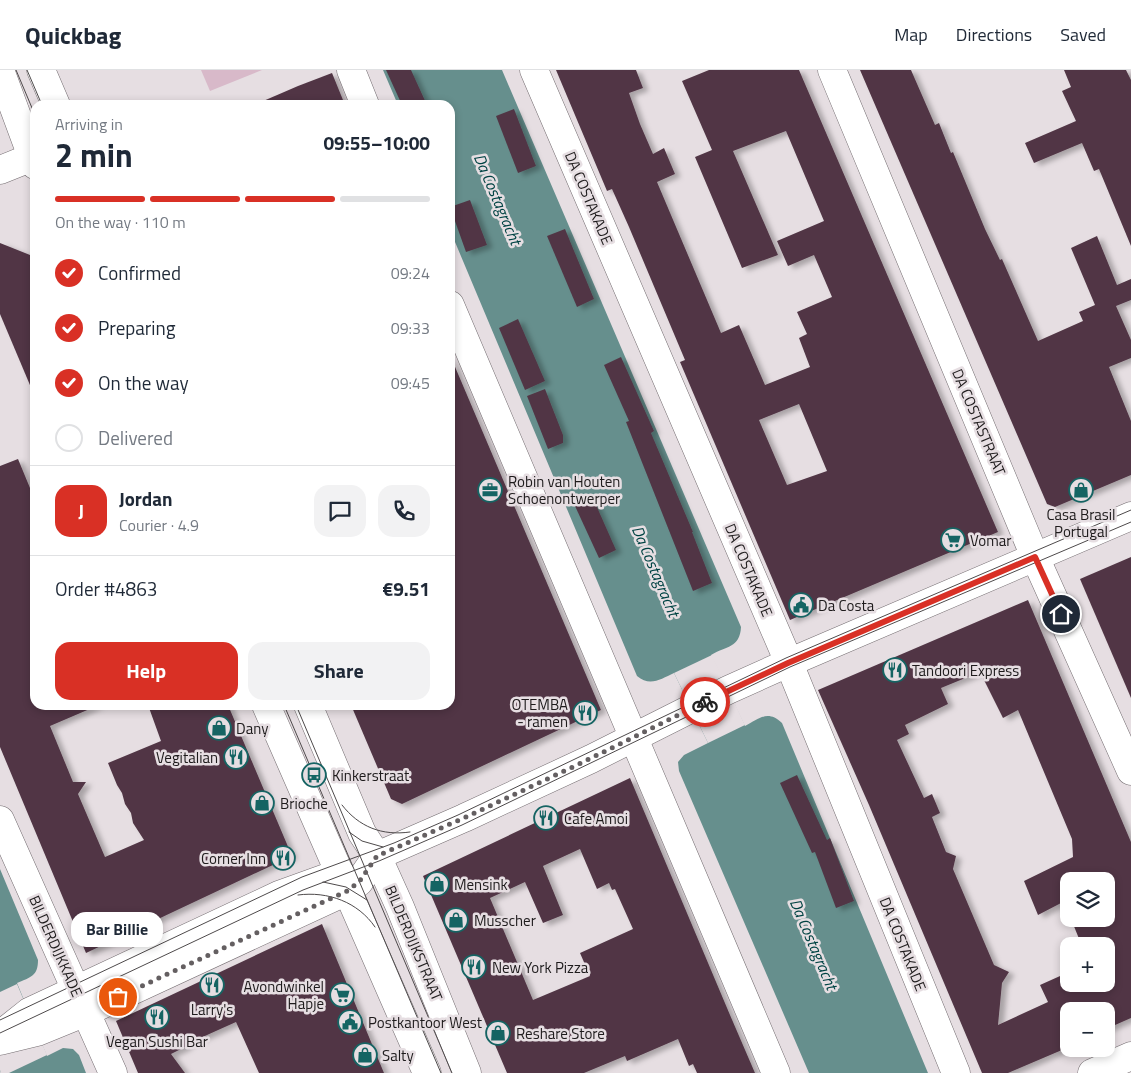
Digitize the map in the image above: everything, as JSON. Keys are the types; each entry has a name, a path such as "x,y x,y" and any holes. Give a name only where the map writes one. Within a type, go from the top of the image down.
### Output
{"street":[{"path":"0,70 30,149"},
{"path":"42,70 54,100"},
{"path":"351,70 364,100"},
{"name":"DA COSTAKADE","path":"534,70 788,663 956,1073"},
{"name":"DA COSTASTRAAT","path":"832,70 1035,557 1131,771"},
{"path":"0,170 30,160"},
{"path":"455,317 776,1073"},
{"path":"0,1035 81,1001 344,882 359,882 377,856 464,818 633,738 728,690 1131,516"},
{"path":"268,710 427,1073"},
{"name":"BILDERDIJKSTRAAT","path":"310,710 362,833 377,856 400,907 468,1073"},
{"name":"BILDERDIJKKADE","path":"0,820 113,1073"},
{"path":"0,1041 33,1022"},
{"path":"1092,1073 1131,1056"}],"shaded area":[{"path":"201,70 262,70 210,91"}],"water":[{"name":"Da Costagracht","path":"383,70 502,70 741,627 740,634 735,643 711,655 745,726 768,716 782,723 928,1073 809,1073 679,771 678,762 684,755 708,743 674,673 656,681 646,681 637,676 455,242 455,100 396,100"},
{"path":"0,869 38,960 35,973 17,983 47,1056 63,1048 73,1049 79,1055 86,1073 1,1073"}],"pier":[{"path":"712,655 745,725 708,743 674,673"},
{"path":"17,984 47,1055 9,1073 1,1073 0,992"}],"building":[{"path":"386,70 411,70 425,100 400,100"},
{"path":"556,70 636,70 643,88 629,93 640,124 653,154 664,148 675,174 657,182 721,333 739,325 765,385 810,367 799,338 807,334 797,312 832,297 814,255 788,266 777,241 824,221 786,131 733,151 778,255 742,268 695,157 712,150 682,81 709,70 799,70 998,532 790,620 680,362 685,360 629,227 612,189 607,191","holes":["799,404 827,471 787,485 759,420"]},
{"path":"860,70 911,70 935,125 939,123 951,153 953,152 985,229 1000,260 1002,259 1038,341 1083,321 1079,312 1095,305 1071,248 1097,236 1117,285 1131,279 1131,300 1116,306 1131,340 1131,358 1109,367 1131,421 1131,475 1055,507 1047,504"},
{"path":"1064,70 1126,70 1131,80 1131,246 1099,169 1094,171 1082,143 1034,163 1025,143 1076,121 1062,91 1071,87"},
{"path":"332,73 343,100 266,100"},
{"path":"514,109 536,166 518,173 496,116"},
{"path":"470,200 487,245 466,252 455,221 455,205"},
{"path":"565,229 594,299 577,307 547,236"},
{"path":"0,243 30,255 30,385 0,314"},
{"path":"518,319 545,381 525,390 499,328"},
{"path":"621,357 654,431 651,433 693,532 712,583 693,591 626,422 629,421 604,365"},
{"path":"455,367 601,710 402,804 391,799 353,710 455,710"},
{"path":"545,389 563,435 563,443 548,449 527,396"},
{"path":"18,459 30,488 30,710 87,710 50,726 73,782 86,782 78,794 105,857 144,840 133,823 131,813 125,804 108,763 161,741 150,710 230,710 292,856 86,953 0,747 0,466"},
{"path":"593,498 616,550 599,558 575,506"},
{"path":"1131,557 1131,698 1080,579"},
{"path":"1028,600 1131,842 1131,1018 1115,1025 1115,1002 1060,1002 1060,1051 1008,1073 982,1073 869,805 818,690","holes":["980,672 1003,718 1018,710 1072,839 1073,857 1024,881 1038,915 1060,904 1060,872 1115,872 1115,927 1074,927 1078,937 1115,937 1115,992 1060,992 1060,976 1040,985 1048,1002 998,1025 1002,983 1009,972 994,965 953,869 956,856 946,852 932,817 940,813 932,794 924,798 897,740 909,734 905,725 948,704 941,688"]},
{"path":"797,775 827,840 830,838 854,901 836,908 815,852 812,853 780,783"},
{"path":"630,778 755,1073 697,1073 693,1064 689,1066 678,1039 627,1061 625,1056 584,1073 507,1073 423,876","holes":["580,849 597,889 609,883 612,890 615,889 633,929 580,953 590,976 533,1000 490,898 525,882 543,923 563,915 543,866"]},
{"path":"322,924 384,1073 259,1073 236,1022 187,1044 187,1046 171,1054 185,1073 138,1073 116,1021"}],"tram line":[{"path":"16,70 30,103"},
{"path":"27,70 40,100"},
{"path":"0,1020 302,877 394,843 458,815 786,658 1131,510"},
{"path":"0,1033 303,890 379,861 462,825 790,667 1131,522"},
{"path":"286,710 441,1073"},
{"path":"298,710 452,1073"},
{"path":"342,805 356,819 372,828 390,833 410,832"},
{"path":"349,832 362,841 383,847"},
{"path":"323,882 346,887 367,900"},
{"path":"298,895 320,895 341,900 360,911 375,927"}],"way so far":[{"path":"118,997 347,891 359,882 377,856 575,766 705,702"}],"place":[{"name":"Robin van Houten Schoenontwerper","path":"490,490"},
{"name":"Casa Brasil Portugal","path":"1081,490"},
{"name":"Vomar","path":"953,540"},
{"name":"Da Costa","path":"801,605"},
{"name":"Tandoori Express","path":"895,670"},
{"name":"OTEMBA - ramen","path":"585,713"},
{"name":"Dany","path":"219,728"},
{"name":"Vegitalian","path":"236,757"},
{"name":"Kinkerstraat","path":"314,775"},
{"name":"Brioche","path":"262,803"},
{"name":"Cafe Amoi","path":"546,818"},
{"name":"Corner Inn","path":"283,858"},
{"name":"Mensink","path":"437,884"},
{"name":"Musscher","path":"456,920"},
{"name":"New York Pizza","path":"474,967"},
{"name":"Larry's","path":"212,985"},
{"name":"Avondwinkel Hapje","path":"342,995"},
{"name":"Bar Billie","path":"118,997"},
{"name":"Vegan Sushi Bar","path":"157,1017"},
{"name":"Postkantoor West","path":"350,1022"},
{"name":"Reshare Store","path":"498,1033"},
{"name":"Salty","path":"365,1055"}],"route":[{"path":"705,702 788,663 1035,557 1061,614"}]}
